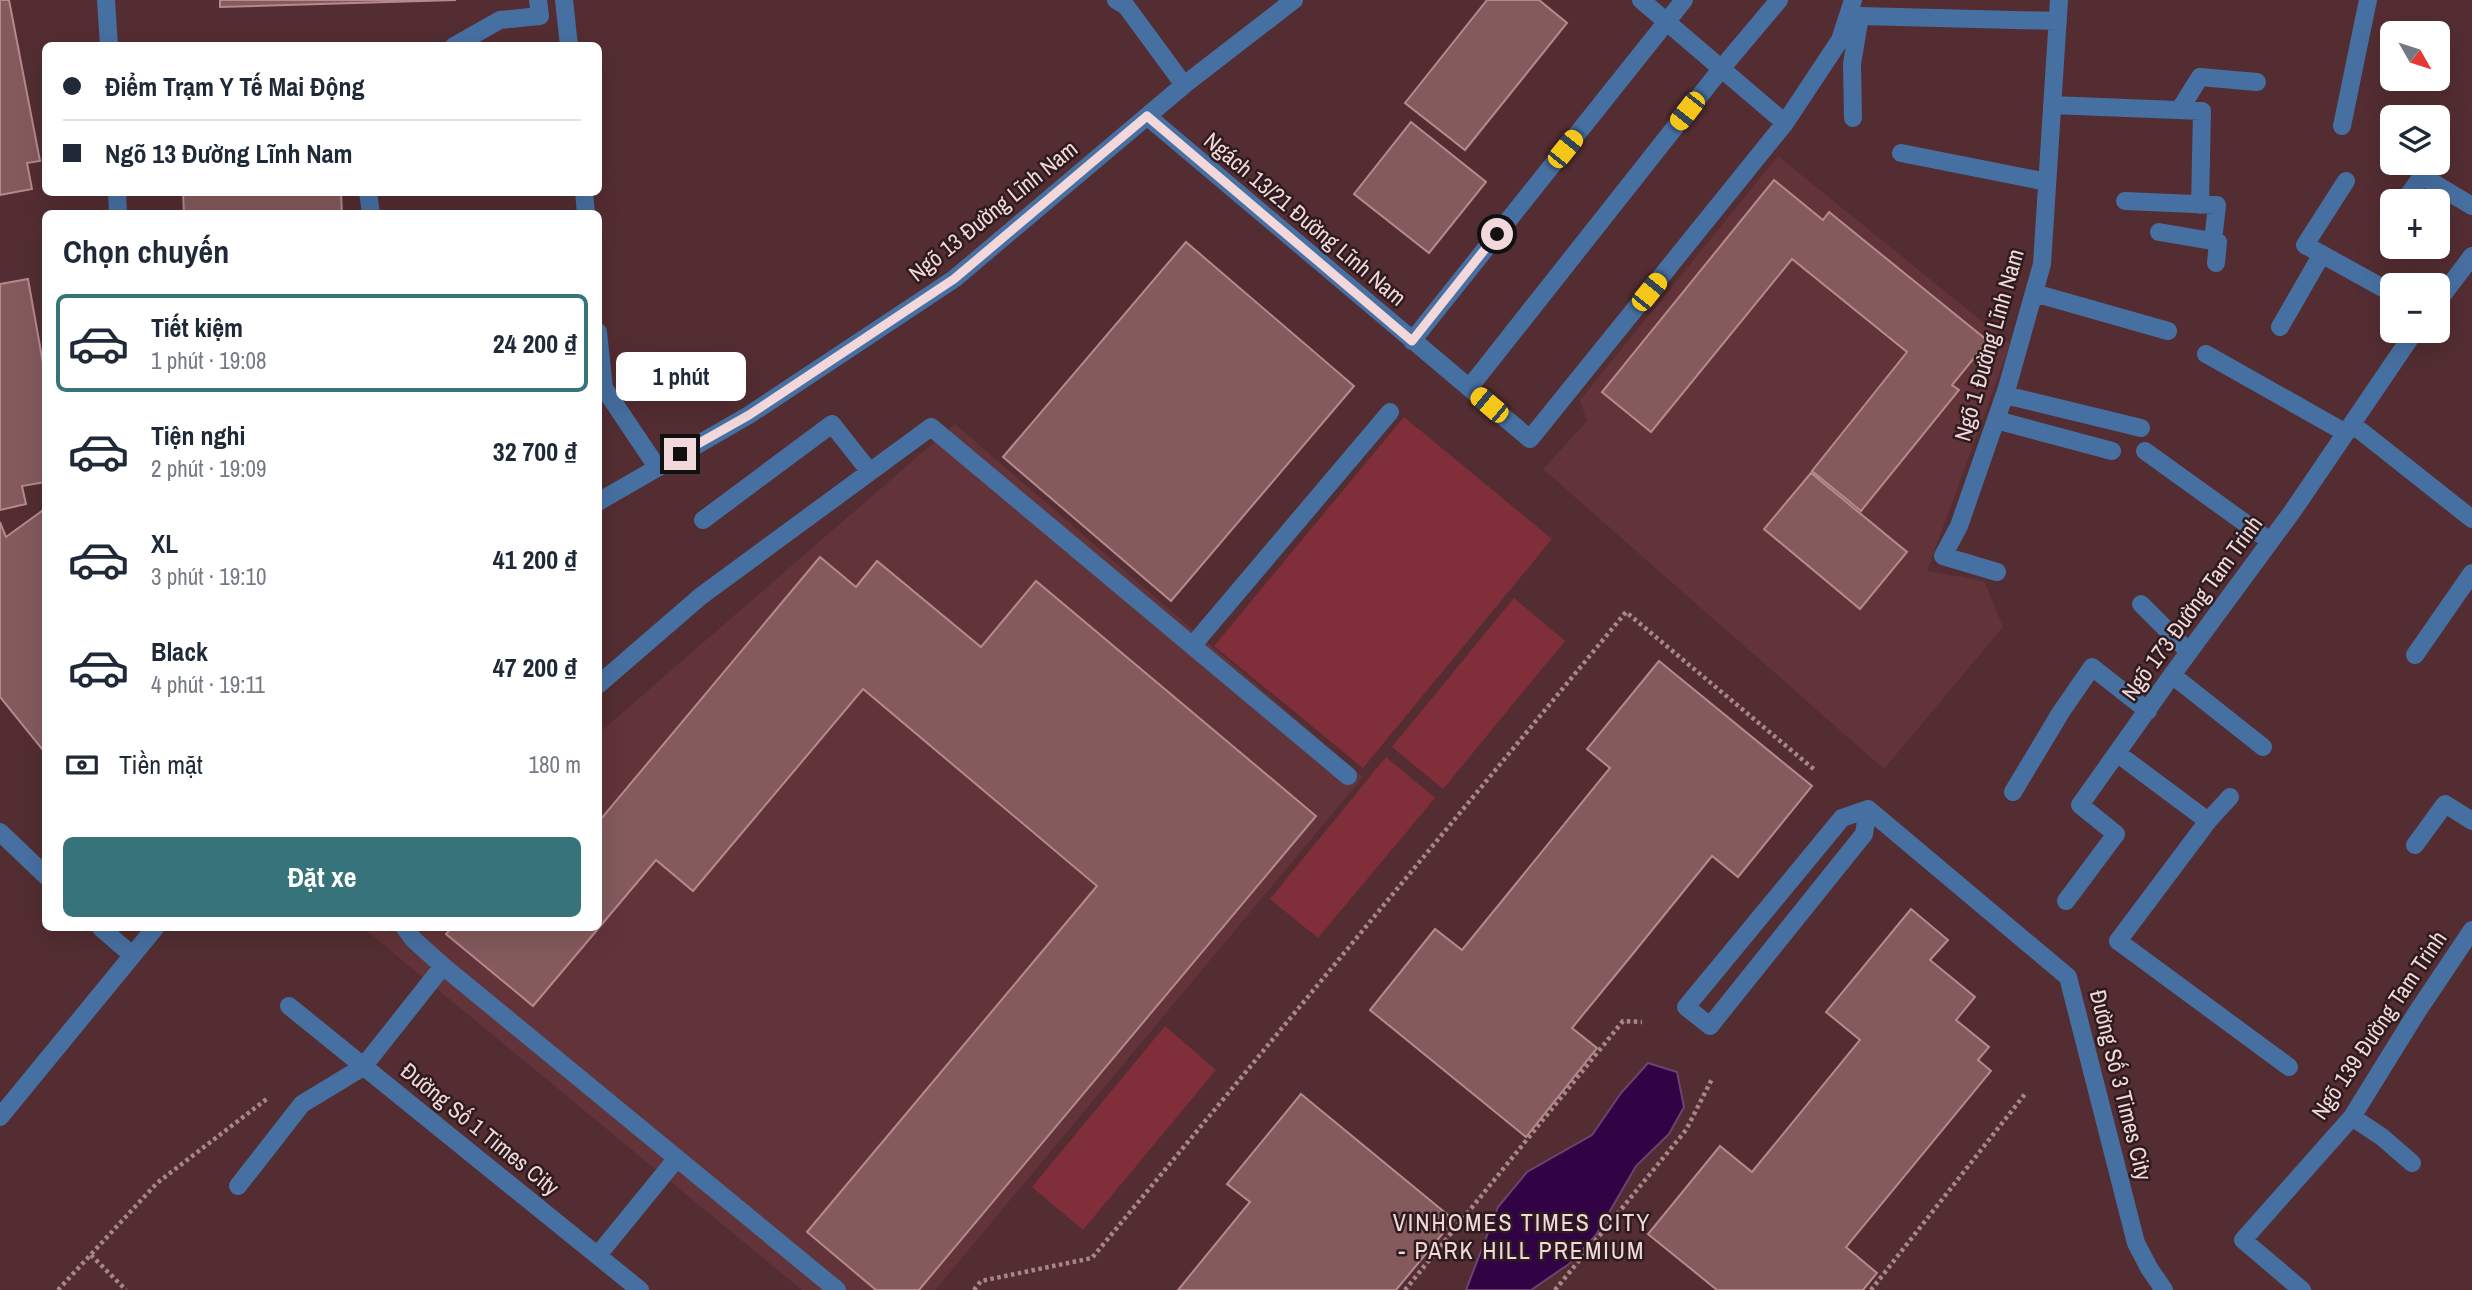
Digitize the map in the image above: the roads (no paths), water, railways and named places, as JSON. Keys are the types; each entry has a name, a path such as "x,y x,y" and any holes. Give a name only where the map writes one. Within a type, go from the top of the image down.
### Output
{"street":[{"path":"106,0 109,42"},
{"path":"461,42 500,20 540,16 538,0"},
{"path":"564,0 569,42"},
{"path":"1116,0 1126,6 1184,85"},
{"name":"Ngõ 13 Đường Lĩnh Nam","path":"602,500 749,415 954,279 1184,85 1294,0"},
{"path":"1641,0 1785,123 1840,40 1853,0"},
{"path":"1412,341 1684,0"},
{"path":"1469,388 1721,69 1779,0"},
{"name":"Ngõ 1 Đường Lĩnh Nam","path":"1997,572 1943,556 1959,526 2005,395 2042,264 2059,0"},
{"path":"2342,126 2368,0"},
{"path":"1853,118 1852,64 1860,16 2058,21"},
{"path":"2180,109 2200,77 2257,82"},
{"path":"2052,105 2202,111 2200,205"},
{"name":"Ngách 13/21 Đường Lĩnh Nam","path":"1147,116 1530,439 1785,123"},
{"path":"1901,153 2047,183"},
{"path":"2409,189 2422,176 2444,189"},
{"path":"2346,181 2305,245 2380,286"},
{"path":"2450,193 2472,206"},
{"path":"2126,201 2217,205 2213,241"},
{"path":"2159,232 2218,242 2216,263"},
{"path":"2280,327 2322,254"},
{"path":"2450,285 2472,257"},
{"path":"2034,293 2168,331"},
{"name":"Ngõ 173 Đường Tam Trinh","path":"2066,901 2116,834 2080,805 2270,541 2407,343"},
{"path":"2206,354 2349,429 2472,519"},
{"path":"602,391 657,467"},
{"path":"2005,395 2141,428"},
{"path":"1192,646 1390,412"},
{"path":"1996,420 2112,451"},
{"path":"703,520 832,424 870,472"},
{"path":"602,682 701,596 931,427 1348,776"},
{"path":"2145,451 2270,541"},
{"path":"2415,655 2472,573"},
{"path":"2141,604 2189,652"},
{"path":"2013,792 2061,712 2092,667 2148,711"},
{"path":"2172,676 2263,747"},
{"path":"2118,754 2208,821"},
{"path":"2230,797 2208,821 2118,941 2289,1067"},
{"path":"2415,845 2445,804 2472,821"},
{"path":"1868,809 1864,834 1710,1026 1686,1007 1842,818 1868,809"},
{"name":"Đường Số 3 Times City","path":"1868,809 2068,977 2136,1243 2164,1290"},
{"path":"0,832 42,872"},
{"name":"Ngõ 139 Đường Tam Trinh","path":"2302,1290 2243,1240 2352,1117 2472,930"},
{"path":"104,931 132,956"},
{"path":"0,1117 153,931"},
{"path":"407,931 412,939 443,966 838,1290"},
{"path":"238,1186 302,1104 363,1066 443,966"},
{"name":"Đường Số 1 Times City","path":"289,1006 640,1290"},
{"path":"2352,1117 2382,1137 2412,1163"},
{"path":"598,1255 677,1158"}],"district":[{"name":"VINHOMES TIMES CITY - PARK HILL PREMIUM","path":"1522,1237"}]}
